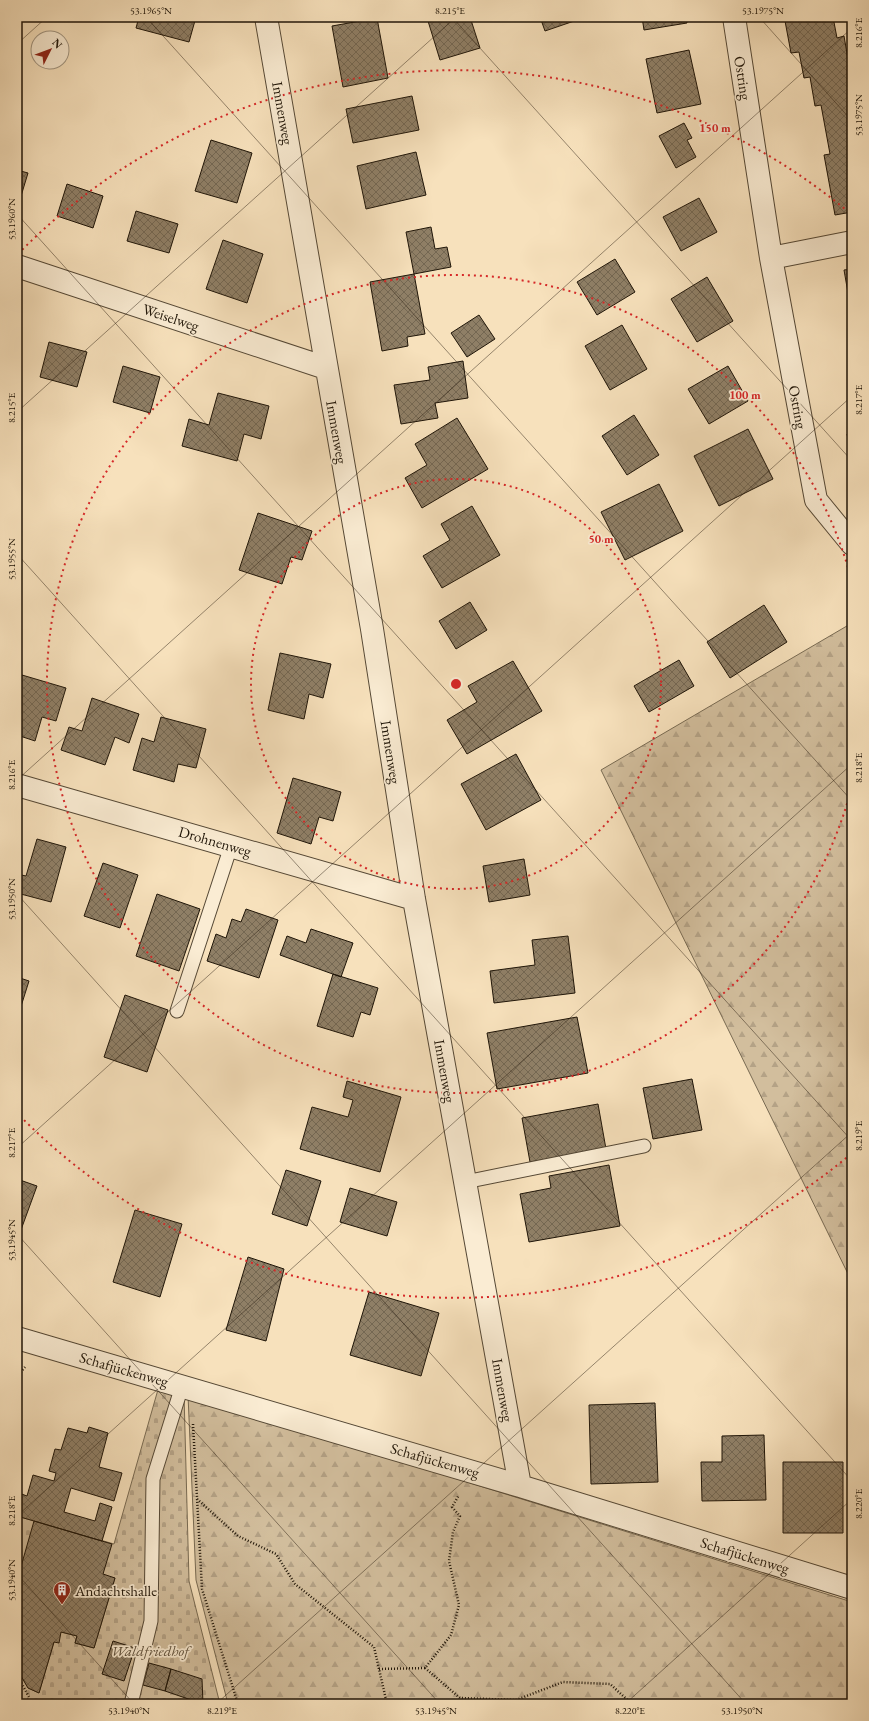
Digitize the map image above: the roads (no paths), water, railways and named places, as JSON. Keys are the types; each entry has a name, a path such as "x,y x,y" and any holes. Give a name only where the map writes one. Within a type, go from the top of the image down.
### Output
{"street":[{"name":"Immenweg","path":"266,17 372,629 414,899 520,1486"},
{"name":"Ostring","path":"734,17 771,258 816,500 852,544"},
{"path":"771,258 852,242"},
{"name":"Weiselweg","path":"17,266 326,368"},
{"name":"Drohnenweg","path":"17,784 414,899"},
{"name":"Schafjückenweg","path":"17,1338 472,1471 852,1588"}],"lane":[{"path":"177,1011 231,846"},
{"path":"465,1182 644,1146"},
{"path":"131,1704 151,1621 153,1479 187,1388"}],"place":[{"name":"Andachtshalle","path":"62,1605"}],"park label":[{"name":"Waldfriedhof","path":"150,1650"}]}
